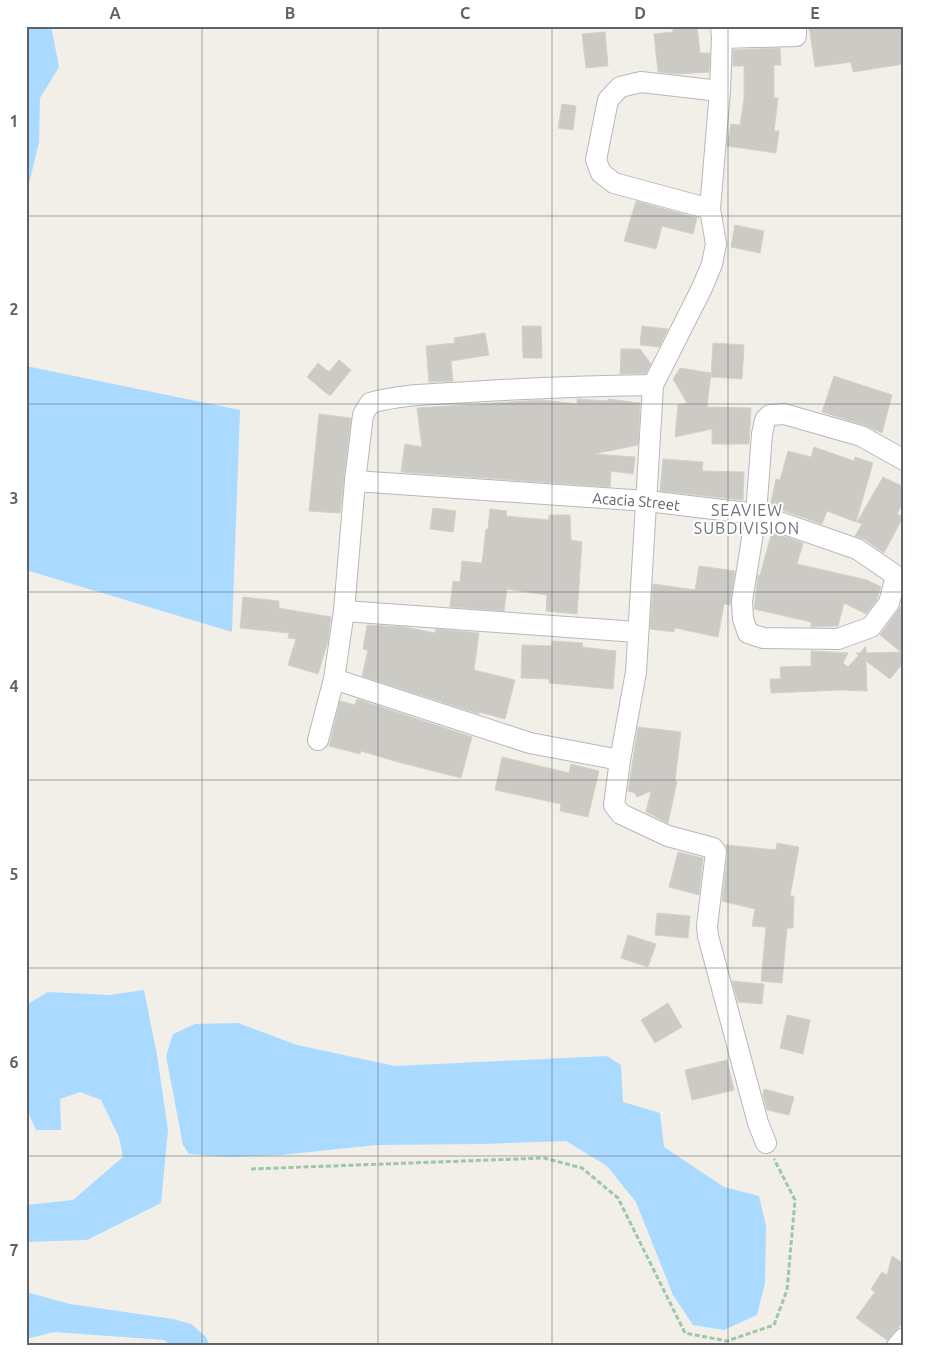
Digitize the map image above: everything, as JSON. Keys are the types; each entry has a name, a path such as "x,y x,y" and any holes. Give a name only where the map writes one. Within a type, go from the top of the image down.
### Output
{"street":[{"path":"766,1144 758,1123 708,936 707,926 716,852 713,848 668,836 620,814 614,805 636,672 653,386 702,288 712,264 716,244 710,209 720,91 722,32 796,36 796,26"},
{"path":"710,209 614,183 601,173 596,160 608,100 620,87 642,82 720,91"},
{"path":"318,740 334,679 344,610 354,481 363,415 370,403 384,399 435,394 536,387 653,386"},
{"path":"900,578 889,603 871,627 838,639 763,638 748,633 743,619 742,601 756,514 762,434 765,420 770,414 784,414 861,436 904,460"},
{"name":"Acacia Street","path":"354,481 647,500 756,514 857,549 900,578"},
{"path":"344,610 638,632"},
{"path":"334,679 530,743 620,760"},
{"path":"897,1346 904,1338"}],"path":[{"path":"251,1169 544,1158 582,1168 618,1198 685,1333 727,1341 774,1325 787,1290 795,1200 766,1144"}],"water":[{"path":"26,26 51,26 59,67 40,98 39,142 26,196"},
{"path":"26,366 240,410 232,632 26,570"},
{"path":"144,990 157,1055 168,1130 161,1203 87,1240 26,1242 26,1205 73,1200 123,1157 119,1137 101,1100 80,1092 60,1099 61,1130 36,1130 26,1107 26,1005 48,992 109,995"},
{"path":"238,1023 297,1045 395,1066 607,1056 621,1065 623,1102 660,1113 664,1147 724,1187 759,1196 766,1226 765,1283 757,1315 724,1330 693,1325 673,1295 636,1202 607,1166 566,1141 376,1145 281,1155 228,1157 189,1154 183,1145 166,1056 173,1034 195,1024"},
{"path":"26,1292 70,1304 173,1319 191,1324 206,1337 210,1346 172,1346 164,1340 54,1332 26,1339"}],"building":[{"path":"697,26 700,53 710,53 709,72 678,74 658,72 654,34 673,32 673,27"},
{"path":"809,26 904,26 904,64 853,72 851,62 815,67"},
{"path":"605,32 608,66 586,68 582,34"},
{"path":"780,48 781,65 774,65 774,98 778,98 774,131 779,131 776,153 727,146 731,124 740,125 744,99 744,66 733,66 733,50"},
{"path":"562,104 576,106 573,130 558,128"},
{"path":"636,201 697,218 693,234 662,226 656,249 624,241"},
{"path":"735,225 764,231 760,253 731,247"},
{"path":"522,326 541,326 542,358 523,358"},
{"path":"642,326 668,329 659,347 640,345"},
{"path":"485,333 489,355 451,361 453,381 429,382 426,346 455,343 454,338"},
{"path":"713,343 744,345 742,379 711,377"},
{"path":"621,349 640,349 651,364 646,373 620,374"},
{"path":"339,360 351,370 330,396 307,377 318,363 329,372"},
{"path":"680,368 711,373 707,407 751,408 749,444 712,444 712,429 675,437 678,405 687,403 673,379"},
{"path":"834,376 892,395 882,433 864,425 822,412"},
{"path":"577,399 608,401 608,399 640,403 638,445 594,454 635,457 633,474 611,471 610,487 401,472 405,444 422,447 417,408 542,400 577,404"},
{"path":"319,414 351,418 340,513 309,511"},
{"path":"814,447 854,461 855,457 873,463 856,522 827,511 822,524 770,506 776,479 780,480 788,451 811,457"},
{"path":"663,459 703,462 702,471 744,472 743,500 660,491"},
{"path":"883,477 904,487 904,500 897,514 903,517 884,553 864,539 855,536 862,524 857,522"},
{"path":"433,508 456,511 453,532 430,529"},
{"path":"490,509 507,511 506,516 549,520 549,515 570,515 571,540 582,542 577,614 546,611 547,595 507,589 504,611 450,607 453,581 460,582 462,561 482,563"},
{"path":"772,532 803,543 797,564 867,580 881,587 876,601 866,614 844,603 838,626 811,627 811,622 754,609 758,575 760,575"},
{"path":"699,566 735,571 730,605 724,604 718,637 675,628 674,632 650,629 653,584 695,590"},
{"path":"243,597 279,601 279,608 331,617 328,641 318,674 288,665 296,639 288,638 289,633 240,628"},
{"path":"904,602 904,662 890,679 866,661 867,691 842,690 771,693 770,679 781,679 780,667 811,666 811,651 848,653 843,663 848,667 859,655 856,653 860,653 866,646 866,653 901,652 880,635"},
{"path":"367,625 405,627 435,633 436,629 479,633 474,670 515,680 505,719 479,712 479,714 362,676 368,650 363,649"},
{"path":"552,641 583,643 582,647 616,651 613,689 549,683 549,679 521,678 522,645 552,646"},
{"path":"357,699 472,737 461,778 361,751 360,754 329,746 340,701 355,705"},
{"path":"638,727 681,732 675,781 677,781 668,823 646,812 651,791 637,797 635,793 628,791"},
{"path":"502,757 569,773 571,764 599,771 588,817 560,811 561,804 495,790"},
{"path":"777,843 799,847 790,896 794,896 793,928 787,928 782,983 761,981 766,927 752,926 755,909 722,901 728,853 726,845 776,850"},
{"path":"678,852 703,858 699,895 669,887"},
{"path":"657,913 690,916 688,938 655,935"},
{"path":"628,935 656,944 648,967 621,958"},
{"path":"732,981 764,984 762,1004 738,1002"},
{"path":"668,1003 682,1027 655,1043 641,1020"},
{"path":"787,1015 810,1020 803,1054 780,1048"},
{"path":"727,1060 734,1090 692,1100 685,1070"},
{"path":"764,1089 794,1097 789,1115 767,1110 763,1095"},
{"path":"892,1256 904,1264 904,1321 887,1340 856,1318 875,1292 871,1289 882,1272 887,1275"}],"district":[{"name":"SEAVIEW SUBDIVISION","path":"747,519"}]}
